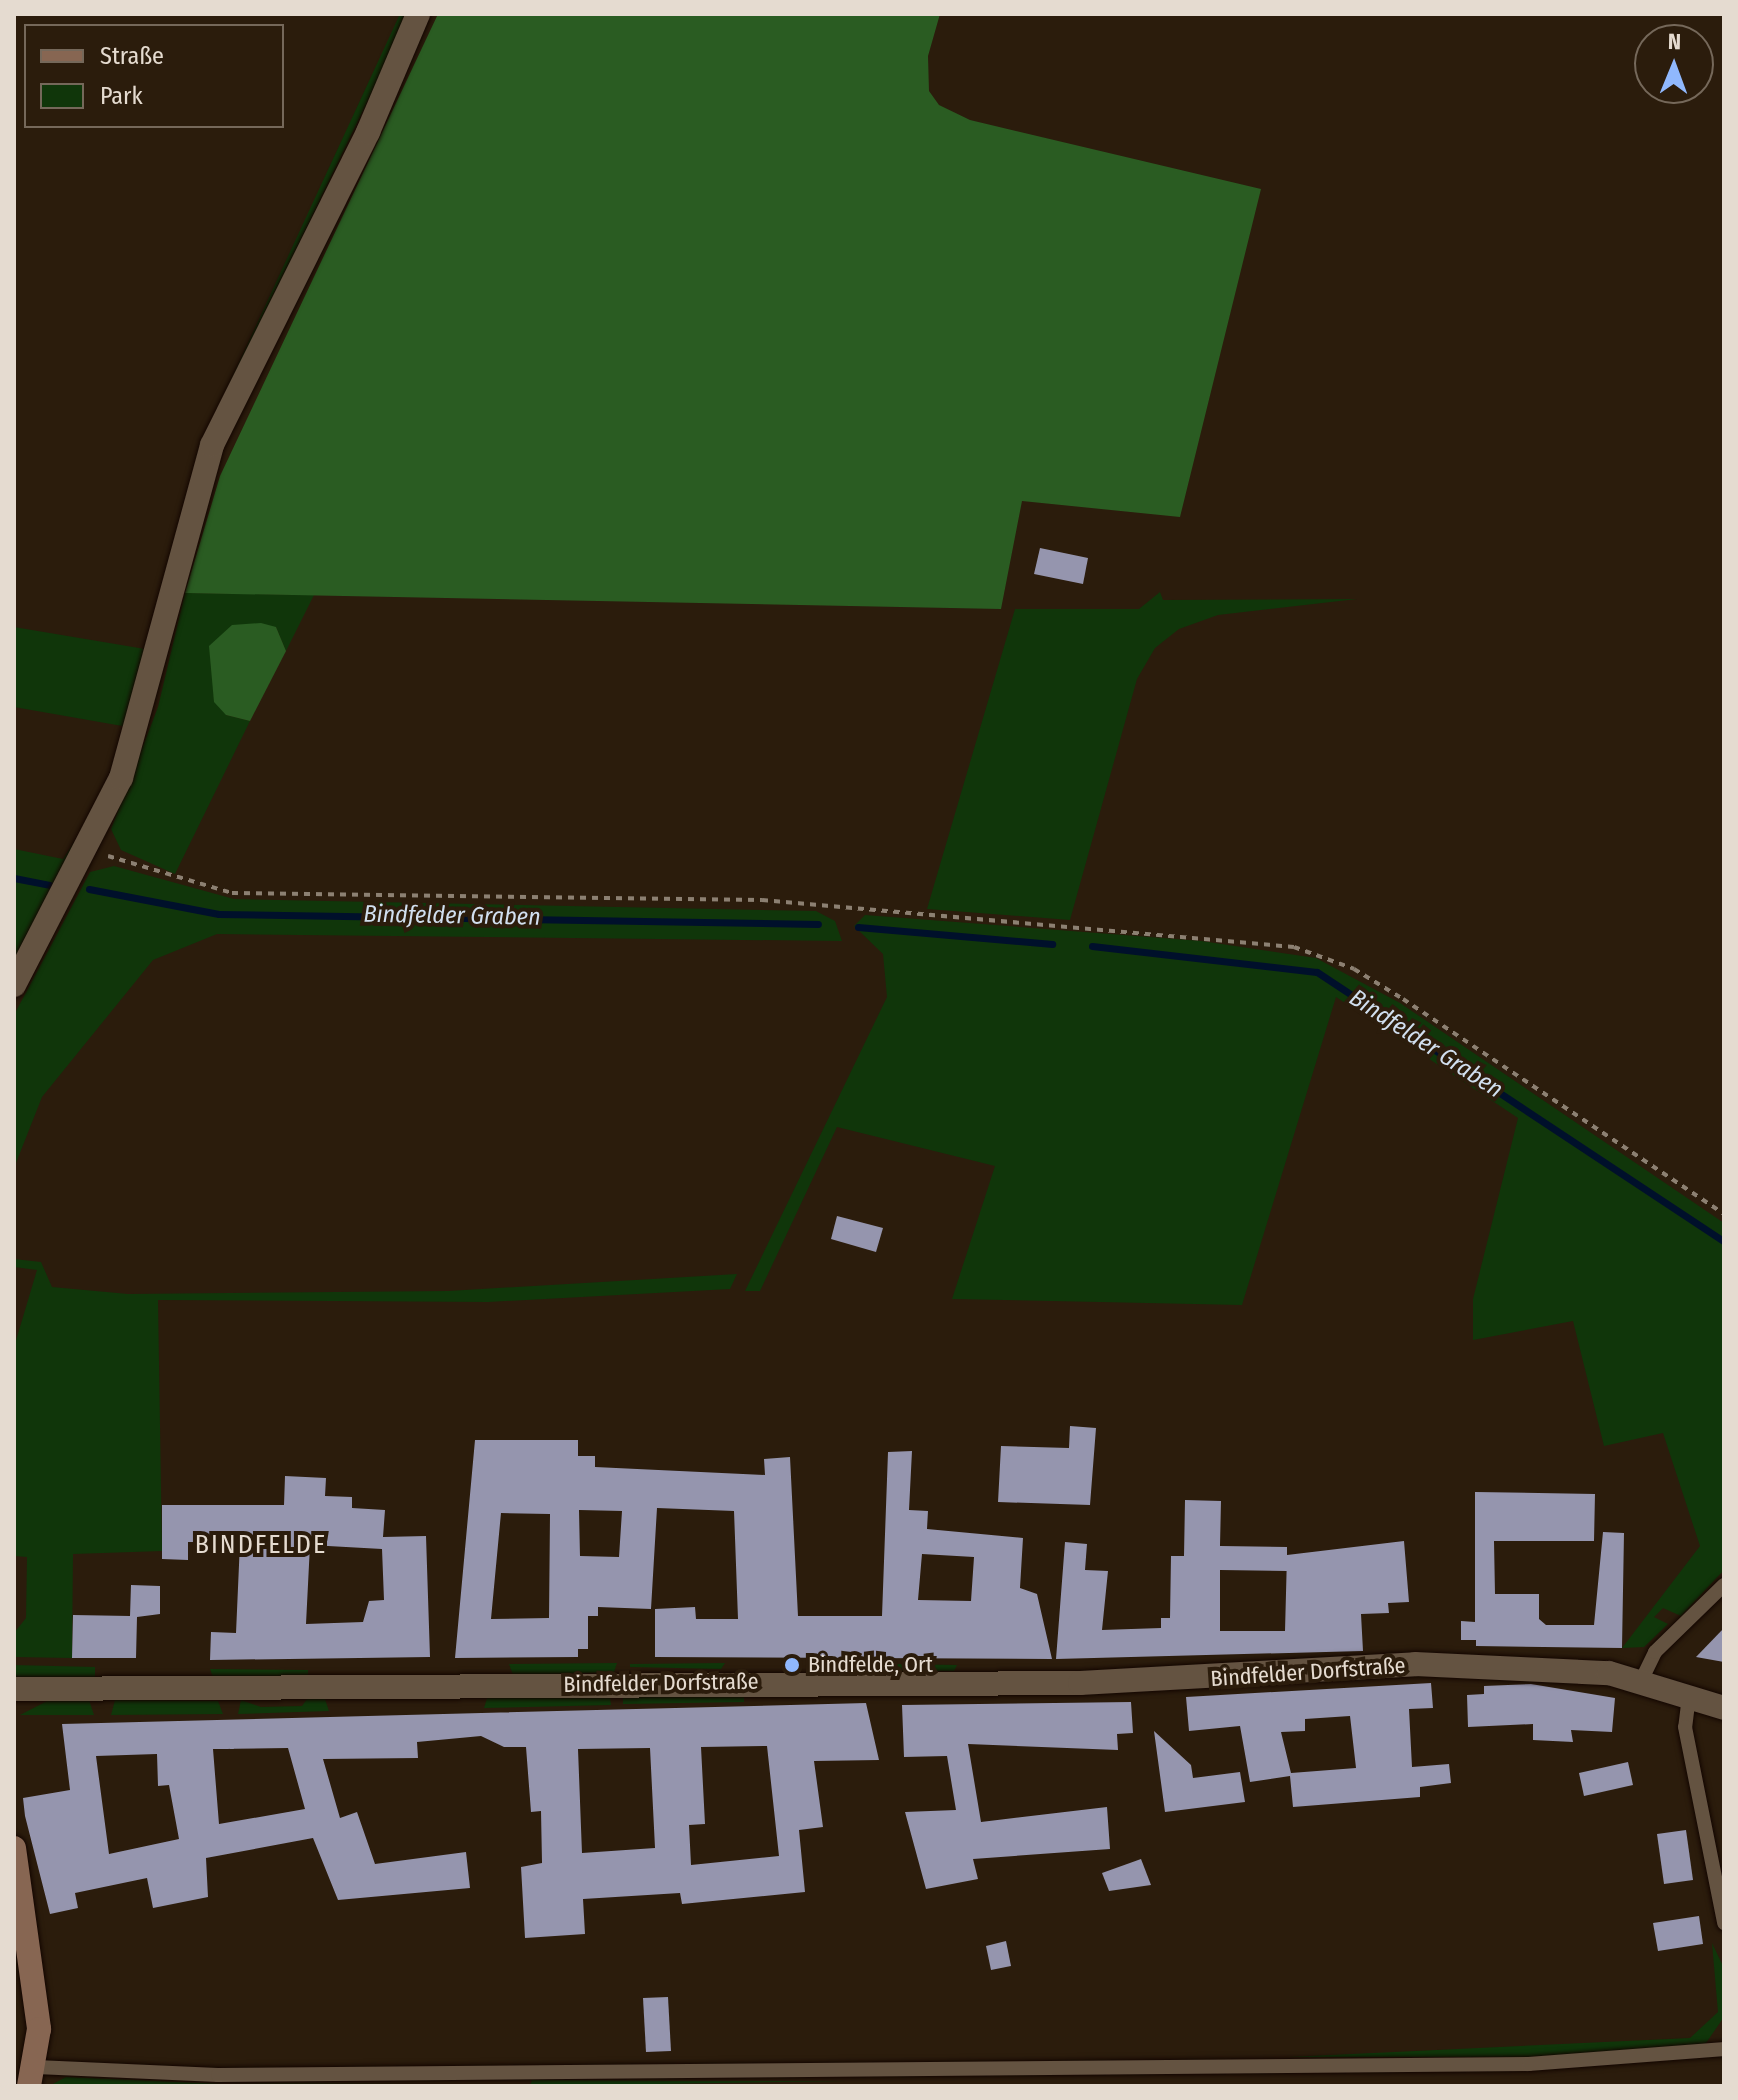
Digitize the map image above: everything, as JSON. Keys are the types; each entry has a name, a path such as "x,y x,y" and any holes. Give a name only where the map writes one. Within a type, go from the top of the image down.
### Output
{"street":[{"path":"14,985 88,854 145,706 188,514 212,445 368,132 418,14"},
{"name":"Bindfelder Dorfstraße","path":"14,1689 1080,1683 1415,1664 1642,1679 1724,1708"},
{"path":"14,1848 34,2070"}],"lane":[{"path":"1642,1679 1655,1652 1724,1585"},
{"path":"1689,1696 1685,1727 1724,1923"},
{"path":"34,2070 234,2075 1514,2064 1724,2049"}],"path":[{"path":"88,854 232,893 762,900 1294,947 1354,969 1403,999 1724,1214"}],"green space":[{"path":"400,14 408,14 400,34 193,462"},
{"path":"438,14 940,14 928,56 929,91 939,105 970,120 1261,189 1180,517 1022,501 1001,609 185,593 220,476"},
{"path":"1160,592 1163,600 1357,599 1218,615 1179,629 1155,648 1137,679 1070,920 927,909 1015,609 1139,609"},
{"path":"185,593 314,595 286,651 276,627 226,715 250,721 175,874 121,850 111,829 158,707"},
{"path":"261,623 276,627 286,651 250,721 226,715 214,702 209,646 232,625"},
{"path":"14,627 151,650 128,727 14,707"},
{"path":"94,812 18,957 14,957 14,849 63,859"},
{"path":"114,866 234,899 816,911 835,921 842,941 217,934 153,960 42,1097 14,1168 14,1015 90,872"},
{"path":"865,915 1201,941 1316,958 1400,1003 1724,1223 1724,1570 1681,1616 1663,1608 1654,1617 1668,1624 1644,1647 1622,1648 1700,1546 1663,1433 1604,1446 1573,1321 1473,1340 1473,1299 1518,1118 1336,997 1242,1305 952,1299 995,1166 837,1127 760,1291 745,1291 887,997 883,954 854,926"},
{"path":"14,1259 41,1262 52,1287 128,1294 448,1291 737,1274 730,1289 488,1302 158,1300 162,1551 73,1554 72,1658 14,1657 14,1633 26,1618 27,1557 14,1556 14,1347 37,1270 14,1267"},
{"path":"617,1663 614,1672 513,1675 509,1664"},
{"path":"725,1663 721,1669 630,1667 630,1664"},
{"path":"828,1663 957,1665 954,1671 828,1670"},
{"path":"14,1665 95,1667 95,1680 14,1680"},
{"path":"210,1669 308,1670 308,1678 214,1680"},
{"path":"650,1690 656,1697 744,1693 744,1702 623,1704 623,1696"},
{"path":"488,1695 610,1697 611,1705 484,1708"},
{"path":"51,1699 89,1700 94,1715 20,1715"},
{"path":"307,1699 325,1699 329,1711 238,1714 241,1700 261,1707 302,1706"},
{"path":"115,1700 218,1701 223,1714 111,1715"},
{"path":"1712,1943 1724,1968 1724,2017 1706,2043 1529,2057 1289,2057 1690,2038 1718,2012"},
{"path":"66,2077 224,2084 422,2083 49,2086"},
{"path":"532,2080 670,2081 847,2081 530,2086"}],"building":[{"path":"1040,548 1088,558 1083,584 1034,574"},
{"path":"837,1216 883,1228 876,1252 831,1239"},
{"path":"1070,1426 1096,1428 1090,1505 998,1502 1001,1446 1069,1448"},
{"path":"475,1440 578,1440 578,1456 595,1456 595,1467 765,1475 764,1459 790,1457 798,1616 882,1616 888,1452 912,1451 909,1510 928,1511 927,1529 1023,1538 1020,1588 1037,1594 1052,1659 655,1657 655,1609 695,1607 696,1619 738,1619 734,1511 657,1508 651,1609 598,1607 598,1616 588,1616 588,1649 578,1649 578,1657 455,1658","holes":["579,1510 622,1511 619,1557 580,1556","501,1513 550,1514 549,1618 491,1619","922,1554 974,1557 971,1601 918,1600"]},
{"path":"285,1476 326,1478 325,1496 352,1497 352,1508 385,1510 383,1537 426,1536 430,1657 210,1660 211,1632 236,1633 240,1542 188,1542 188,1560 162,1559 162,1505 284,1505","holes":["310,1545 382,1549 384,1600 369,1601 363,1622 306,1624"]},
{"path":"1475,1492 1595,1494 1594,1541 1494,1541 1495,1594 1539,1594 1539,1619 1546,1625 1594,1625 1603,1532 1624,1533 1622,1648 1476,1646 1476,1640 1461,1640 1461,1621 1475,1622"},
{"path":"1185,1500 1221,1501 1220,1546 1287,1547 1287,1555 1404,1541 1409,1602 1388,1603 1389,1613 1361,1614 1363,1651 1056,1659 1065,1542 1087,1544 1085,1570 1108,1571 1102,1630 1161,1628 1161,1618 1170,1618 1171,1556 1184,1556","holes":["1220,1570 1287,1571 1285,1631 1220,1631"]},
{"path":"131,1585 160,1586 160,1614 137,1617 136,1658 72,1658 73,1615 130,1616"},
{"path":"1724,1628 1724,1662 1696,1657"},
{"path":"1431,1683 1433,1708 1409,1709 1412,1767 1449,1764 1451,1783 1420,1787 1420,1797 1293,1807 1290,1776 1250,1782 1240,1726 1189,1731 1186,1697","holes":["1350,1716 1356,1768 1291,1773 1281,1732 1305,1731 1305,1719"]},
{"path":"1531,1684 1615,1698 1612,1732 1571,1730 1573,1742 1533,1740 1533,1724 1468,1727 1467,1695 1484,1694 1484,1686"},
{"path":"1131,1702 1133,1733 1117,1734 1118,1750 968,1744 981,1822 1107,1807 1110,1849 973,1859 978,1879 926,1889 905,1812 956,1810 947,1756 904,1757 902,1705"},
{"path":"866,1703 879,1760 814,1761 823,1827 799,1830 805,1892 682,1904 680,1893 583,1899 585,1934 525,1938 521,1867 542,1863 541,1811 531,1812 526,1747 504,1747 481,1736 417,1742 418,1758 323,1759 340,1818 357,1812 375,1864 466,1852 470,1888 338,1900 313,1838 206,1858 208,1897 153,1908 147,1878 75,1893 78,1908 50,1914 23,1798 70,1790 62,1724","holes":["767,1746 779,1856 691,1865 689,1825 705,1824 701,1747","288,1748 305,1809 219,1824 213,1749","650,1748 655,1848 582,1853 578,1749","157,1754 158,1786 169,1785 179,1839 109,1854 96,1756"]},
{"path":"1154,1731 1191,1765 1193,1778 1240,1772 1245,1802 1165,1812"},
{"path":"1628,1762 1633,1785 1584,1796 1579,1773"},
{"path":"1686,1830 1693,1880 1664,1884 1657,1834"},
{"path":"1141,1859 1151,1885 1109,1891 1102,1873"},
{"path":"1699,1916 1703,1944 1658,1951 1653,1923"},
{"path":"1006,1941 1011,1966 991,1970 986,1946"},
{"path":"668,1997 671,2051 646,2052 643,1998"}],"waterway":[{"name":"Bindfelder Graben","path":"14,878 49,885"},
{"name":"Bindfelder Graben","path":"89,889 219,914 818,924"},
{"name":"Bindfelder Graben","path":"858,927 1052,944"},
{"name":"Bindfelder Graben","path":"1092,946 1317,972 1724,1241"}],"place":[{"name":"Bindfelde, Ort","path":"792,1665"}],"district":[{"name":"BINDFELDE","path":"261,1545"}]}
